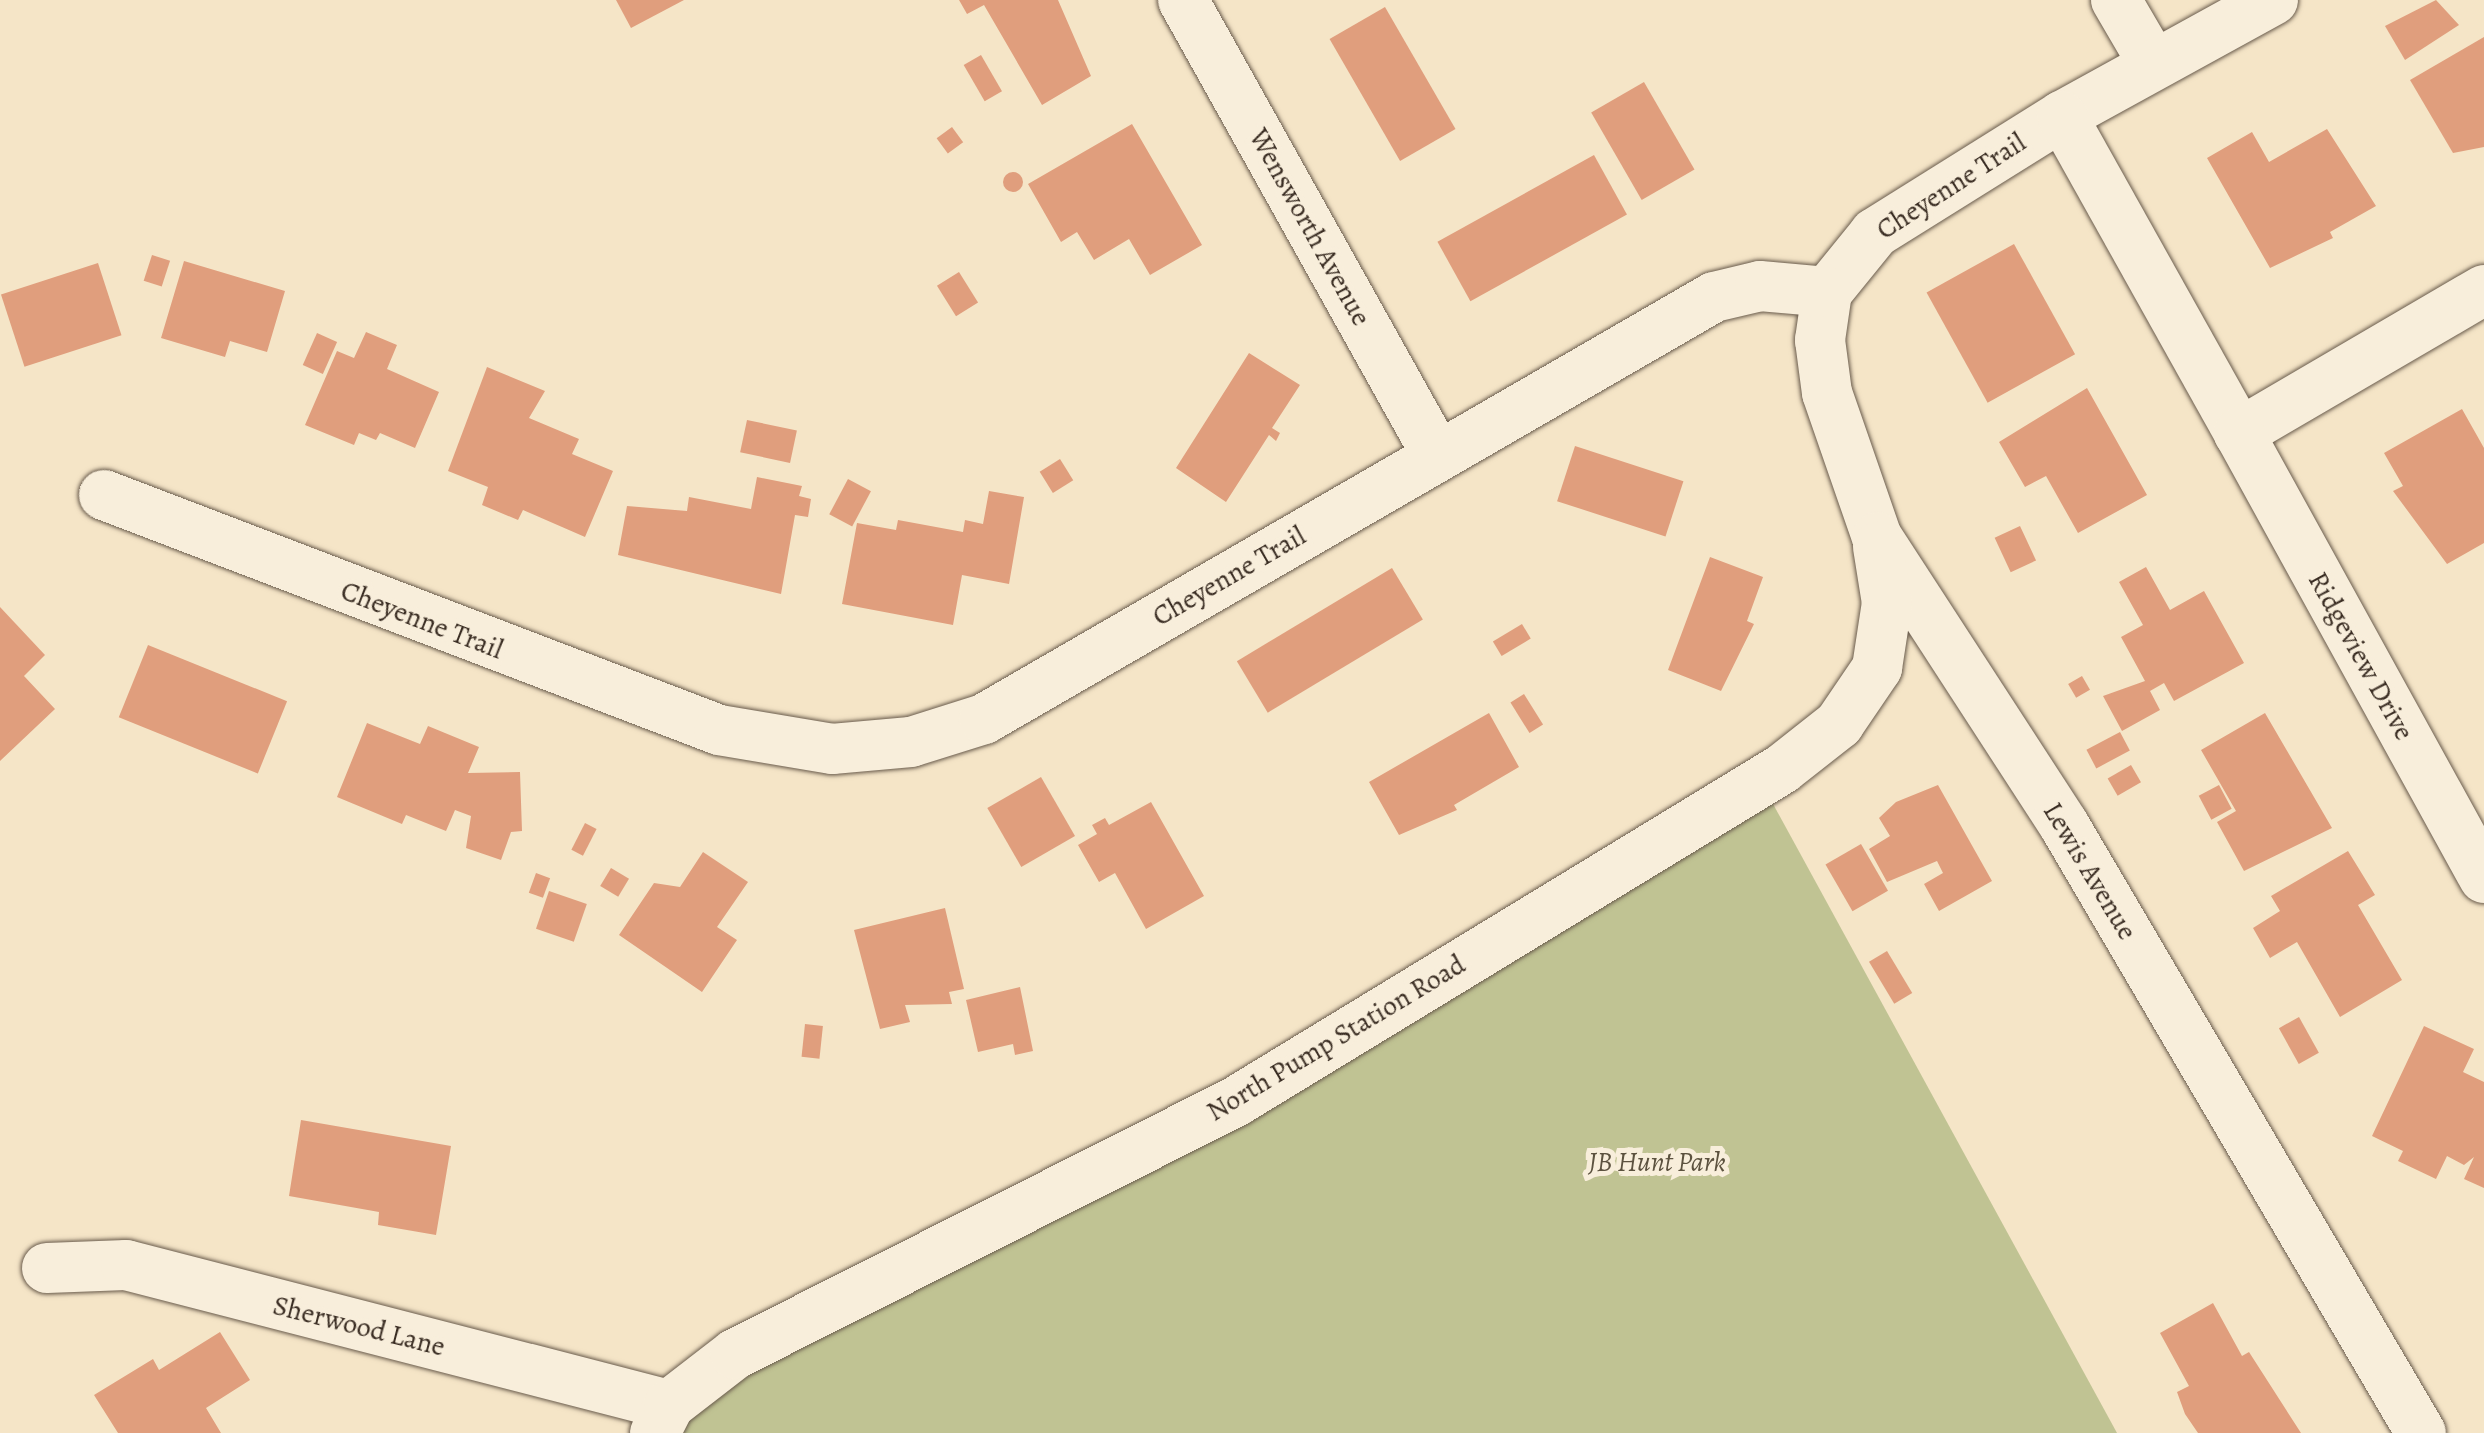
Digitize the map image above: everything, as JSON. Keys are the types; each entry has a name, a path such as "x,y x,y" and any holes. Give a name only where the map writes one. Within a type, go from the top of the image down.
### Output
{"street":[{"name":"Wensworth Avenue","path":"1183,0 1437,454"},
{"path":"2116,0 2154,65"},
{"name":"Cheyenne Trail","path":"104,495 603,691 720,730 832,749 911,742 984,719 1437,454 1714,298 1760,286 1827,292 1874,233 2062,116 2273,0"},
{"name":"Ridgeview Drive","path":"2062,116 2484,878"},
{"path":"2238,434 2484,290"},
{"name":"Lewis Avenue","path":"1827,292 1820,340 1826,393 1876,538 2064,825 2421,1433"},
{"name":"North Pump Station Road","path":"662,1419 734,1354 1235,1102 1782,768 1840,724 1877,668 1887,603 1876,538"},
{"name":"Sherwood Lane","path":"47,1268 126,1265 662,1419"}],"green space":[{"name":"JB Hunt Park","path":"1761,782 2117,1433 655,1433 669,1405"}],"building":[{"path":"616,0 684,0 631,28"},
{"path":"959,0 1058,0 1091,76 1042,105 984,5 967,14"},
{"path":"2436,0 2459,25 2405,60 2385,26"},
{"path":"1385,7 1456,129 1400,161 1330,39"},
{"path":"2484,37 2484,147 2453,153 2410,80"},
{"path":"981,55 1002,91 985,101 964,65"},
{"path":"1644,82 1694,169 1642,200 1591,112"},
{"path":"1132,124 1202,245 1150,275 1129,239 1094,260 1077,232 1061,242 1028,184"},
{"path":"952,127 963,142 948,154 937,138"},
{"path":"2327,129 2376,206 2330,232 2333,238 2270,268 2207,158 2252,132 2269,162"},
{"path":"1594,155 1627,214 1470,301 1437,242"},
{"path":"1013,172 1023,182 1013,192 1003,182"},
{"path":"2014,244 2075,354 1988,403 1927,292"},
{"path":"152,255 170,261 162,287 144,281"},
{"path":"184,261 285,291 267,352 230,341 225,357 161,338"},
{"path":"98,263 121,335 24,367 1,295"},
{"path":"959,272 978,303 956,316 937,286"},
{"path":"366,332 397,345 387,369 439,392 415,448 380,433 376,440 359,433 354,445 305,425 337,351 354,358"},
{"path":"317,333 337,342 323,374 303,365"},
{"path":"1249,353 1300,385 1272,428 1280,433 1276,441 1269,435 1226,502 1176,468"},
{"path":"487,367 545,391 529,418 579,439 572,454 613,471 585,537 523,510 518,520 482,505 488,487 448,471"},
{"path":"2087,388 2147,495 2078,533 2046,476 2025,487 1999,442"},
{"path":"2462,409 2484,448 2484,543 2447,564 2393,491 2403,486 2384,453"},
{"path":"747,420 797,431 790,463 740,452"},
{"path":"1575,446 1683,481 1665,536 1557,501"},
{"path":"1060,459 1073,480 1053,493 1040,472"},
{"path":"757,477 802,486 799,496 811,499 808,517 795,515 781,594 618,555 627,506 687,511 689,497 751,509"},
{"path":"848,479 871,491 852,527 829,514"},
{"path":"989,491 1024,497 1009,584 962,575 953,625 842,604 857,523 896,530 898,520 963,532 965,520 983,524"},
{"path":"2020,526 2036,560 2011,572 1995,538"},
{"path":"1710,557 1763,577 1747,621 1754,624 1721,691 1668,670"},
{"path":"2146,567 2170,610 2204,591 2244,663 2174,701 2164,683 2150,691 2160,710 2122,731 2103,696 2145,681 2121,637 2143,625 2119,582"},
{"path":"1392,568 1423,619 1268,713 1237,661"},
{"path":"0,607 45,655 24,676 55,709 0,761"},
{"path":"1522,624 1531,639 1502,656 1493,642"},
{"path":"148,645 287,701 258,774 119,717"},
{"path":"2082,676 2090,690 2076,698 2068,684"},
{"path":"1524,694 1543,725 1530,733 1510,702"},
{"path":"1489,713 1519,767 1454,805 1457,810 1399,835 1369,782"},
{"path":"2265,713 2332,828 2244,871 2217,822 2236,811 2201,750"},
{"path":"367,723 420,744 428,726 479,747 468,773 520,772 522,831 511,832 501,860 466,848 471,816 455,810 446,831 406,815 402,824 337,797"},
{"path":"2120,732 2130,751 2096,768 2086,750"},
{"path":"2131,765 2141,782 2118,796 2108,779"},
{"path":"1041,777 1075,836 1021,867 987,808"},
{"path":"1938,785 1992,881 1939,911 1924,884 1943,873 1937,861 1887,882 1869,849 1890,836 1879,818 1896,802"},
{"path":"2219,785 2232,809 2211,820 2199,796"},
{"path":"1151,802 1204,896 1146,929 1115,873 1099,882 1078,845 1097,834 1092,825 1105,818 1109,825"},
{"path":"585,823 597,829 583,856 571,850"},
{"path":"1861,844 1888,891 1852,911 1825,864"},
{"path":"2348,851 2375,895 2358,905 2402,980 2340,1017 2297,942 2270,958 2253,928 2280,911 2271,896"},
{"path":"703,852 748,882 717,927 737,940 702,992 619,935 654,883 680,887"},
{"path":"611,868 629,879 618,897 600,886"},
{"path":"536,873 550,878 543,898 529,893"},
{"path":"549,891 587,904 574,942 536,929"},
{"path":"945,908 964,989 949,992 952,1004 905,1005 910,1022 880,1029 854,930"},
{"path":"1887,951 1912,993 1894,1004 1869,962"},
{"path":"1020,987 1033,1051 1015,1055 1013,1044 978,1052 966,1000"},
{"path":"2299,1017 2319,1053 2299,1064 2279,1028"},
{"path":"805,1024 823,1026 819,1059 802,1057"},
{"path":"2424,1026 2474,1049 2463,1072 2484,1082 2484,1188 2464,1179 2474,1157 2464,1165 2447,1156 2436,1179 2398,1161 2403,1151 2372,1136"},
{"path":"301,1120 451,1146 436,1235 378,1225 379,1212 289,1196"},
{"path":"2213,1303 2242,1356 2249,1352 2301,1433 2198,1433 2185,1414 2177,1392 2189,1386 2160,1333"},
{"path":"220,1332 250,1380 206,1408 221,1433 118,1433 94,1395 153,1359 159,1370"}]}
